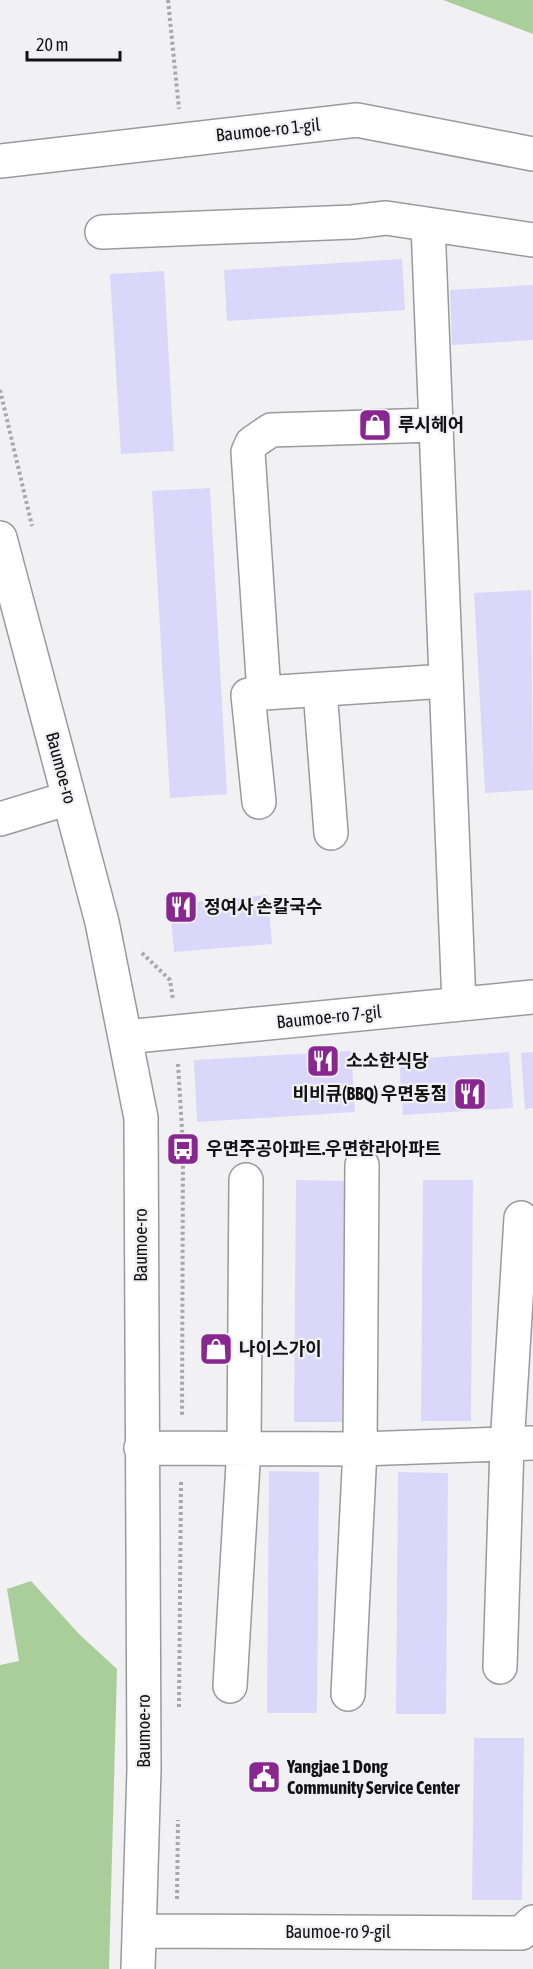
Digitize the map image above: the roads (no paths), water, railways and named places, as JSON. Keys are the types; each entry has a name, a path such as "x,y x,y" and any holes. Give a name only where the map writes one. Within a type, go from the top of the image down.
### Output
{"street":[{"name":"Baumoe-ro 1-gil","path":"0,161 357,120 533,154"},
{"path":"102,232 352,222 386,218 533,240"},
{"path":"428,225 459,1004"},
{"path":"264,693 248,452 252,443 271,430 435,425"},
{"name":"Baumoe-ro","path":"0,538 102,922 141,1118 144,1769 138,1969"},
{"path":"259,802 248,695 446,681"},
{"path":"320,690 331,833"},
{"path":"0,819 69,798"},
{"name":"Baumoe-ro 7-gil","path":"125,1037 533,997"},
{"path":"348,1694 360,1449 363,1165"},
{"path":"230,1686 244,1448 246,1180"},
{"path":"500,1667 520,1444 521,1218"},
{"path":"141,1448 360,1449 520,1444"},
{"name":"Baumoe-ro 9-gil","path":"139,1931 521,1933 533,1922"}],"place":[{"name":"루시헤어","path":"375,425"},
{"name":"정여사 손칼국수","path":"181,907"},
{"name":"소소한식당","path":"323,1061"},
{"name":"비비큐(BBQ) 우면동점","path":"470,1094"},
{"name":"우면주공아파트.우면한라아파트","path":"183,1149"},
{"name":"나이스가이","path":"216,1349"},
{"name":"Yangjae 1 Dong Community Service Center","path":"264,1777"}]}
